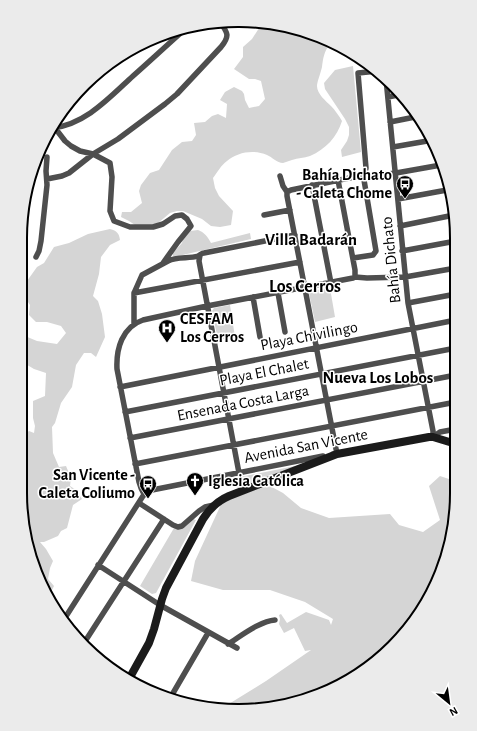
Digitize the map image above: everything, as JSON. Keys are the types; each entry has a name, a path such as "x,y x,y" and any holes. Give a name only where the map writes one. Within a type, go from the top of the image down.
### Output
{"street":[{"path":"47,179 66,175 74,170 93,154 135,127 165,104 221,47 227,36 227,32 224,27"},
{"path":"59,127 72,123 99,106 179,36"},
{"path":"353,258 373,255 376,251 364,180 366,168 358,73 368,72"},
{"name":"Bahía Dichato","path":"387,88 408,303 433,437"},
{"path":"388,97 395,96"},
{"path":"390,122 412,118"},
{"path":"56,131 71,146 80,151 93,154 110,164 112,177 110,211 114,220 130,228 153,227 163,224 175,216 182,215 187,219 191,226 163,263"},
{"path":"393,147 426,141"},
{"path":"36,257 40,249 47,179 47,157"},
{"path":"287,192 312,185 359,176 365,173 373,176 437,165"},
{"path":"131,675 149,643 166,588 206,514 215,504 229,496 337,454 287,192 283,186 280,176"},
{"path":"338,180 353,258 355,277"},
{"path":"312,185 330,282"},
{"path":"398,199 444,190"},
{"path":"264,215 290,210"},
{"path":"400,226 449,216"},
{"path":"134,324 134,293 142,275 163,263 172,259 200,255 294,235"},
{"path":"402,252 450,242"},
{"path":"200,255 198,259 239,473"},
{"path":"134,293 300,262"},
{"path":"67,615 144,494 140,485 135,464 117,370 118,354 124,336 134,324 143,320 207,306 355,277 405,277 450,269"},
{"path":"278,293 285,332"},
{"path":"408,303 450,295"},
{"path":"253,297 260,337"},
{"name":"Playa Chivilingo","path":"120,386 450,321"},
{"name":"Playa El Chalet","path":"125,412 450,349"},
{"name":"Ensenada Costa Larga","path":"130,438 450,376"},
{"path":"135,464 450,403"},
{"path":"433,437 440,432 450,430"},
{"name":"Avenida San Vicente","path":"144,494 152,490 425,437 433,437 450,442"},
{"path":"139,503 174,526 180,527 205,507 215,504"},
{"path":"86,639 164,519"},
{"path":"98,565 208,633 237,648"},
{"path":"228,644 260,624 275,620"},
{"path":"173,694 208,633"}],"shaded area":[{"path":"259,28 293,34 328,47 324,55 317,89 320,95 334,109 342,121 334,137 326,146 316,153 283,163 262,153 246,152 236,155 225,163 213,178 215,188 219,196 233,211 231,225 220,227 211,226 202,219 183,211 170,213 151,229 135,225 121,217 122,212 131,212 142,203 139,191 141,185 150,173 159,170 172,150 182,142 192,141 196,135 194,123 205,122 212,116 218,114 226,118 227,104 220,100 225,92 234,87 242,91 249,108 259,106 265,99 261,81 249,79 234,69 243,57 243,47 252,39"},
{"path":"353,66 361,152 342,157 341,150 347,141 349,127 325,89 324,83 335,70"},
{"path":"110,229 117,233 120,240 110,245 101,257 99,274 93,296 98,301 102,314 105,337 96,357 91,353 84,353 76,365 72,387 61,403 55,423 52,427 53,453 59,467 66,466 71,478 70,486 76,490 82,499 73,505 67,528 61,531 58,536 44,542 40,542 53,561 48,579 54,586 52,591 43,573 34,547 27,506 27,433 29,431 34,433 35,426 33,418 33,401 45,396 46,373 27,365 27,337 37,341 57,344 66,333 61,326 47,322 36,322 29,315 30,305 27,300 27,281 37,267 44,263 54,247 69,243 88,234"},
{"path":"198,230 206,235 211,243 250,233 251,239 174,257 173,253 190,231"},
{"path":"330,288 335,317 315,322 309,293 311,291"},
{"path":"230,305 235,337 218,340 212,311 214,308"},
{"path":"300,465 238,489 235,478"},
{"path":"440,476 450,479 450,506 446,534 439,560 428,586 422,598 398,632 378,652 356,668 344,676 319,688 280,700 252,704 229,704 266,681 311,650 305,651 294,628 284,633 279,624 279,615 281,614 287,623 306,612 329,620 331,625 333,619 305,602 270,590 223,590 191,581 195,561 224,498 268,485 283,493 301,508 329,518 390,514 399,525 423,532 440,520 429,486"},
{"path":"193,519 196,520 156,593 152,594 140,586 174,528 183,528"}],"place":[{"name":"Bahía Dichato - Caleta Chome","path":"405,199"},
{"name":"CESFAM Los Cerros","path":"167,343"},
{"name":"Iglesia Católica","path":"195,496"},
{"name":"San Vicente - Caleta Coliumo","path":"148,499"}],"district":[{"name":"Villa Badarán","path":"311,239"},
{"name":"Los Cerros","path":"305,287"},
{"name":"Nueva Los Lobos","path":"378,377"}]}
